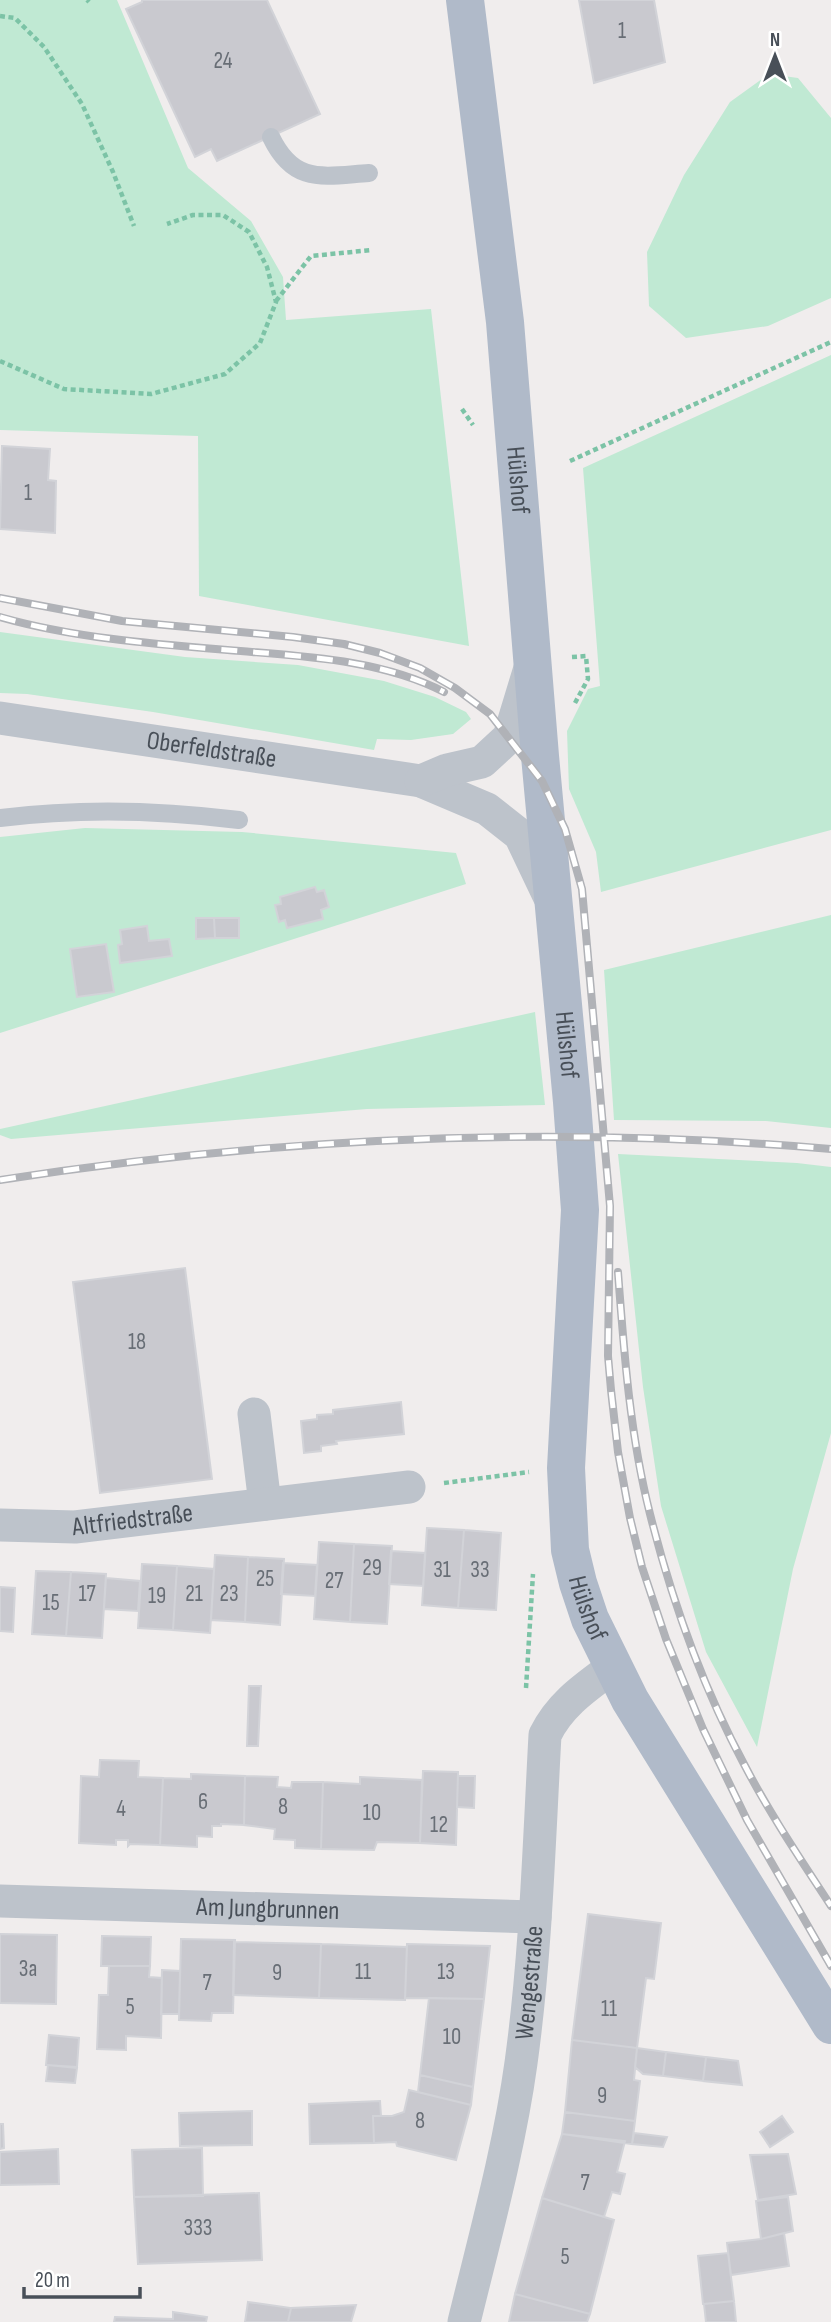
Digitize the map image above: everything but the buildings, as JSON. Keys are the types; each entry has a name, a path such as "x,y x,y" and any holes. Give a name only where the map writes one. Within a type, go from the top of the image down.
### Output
{"main road":[{"name":"Hülshof","path":"465,0 505,322 580,1210 567,1441 570,1550 590,1619 630,1700 831,2025"}],"street":[{"name":"Oberfeldstraße","path":"421,781 447,770 482,762 509,737 532,660"},
{"name":"Oberfeldstraße","path":"0,718 421,781 487,809 520,835 553,905"},
{"path":"254,1414 265,1504"},
{"name":"Altfriedstraße","path":"0,1525 75,1527 409,1487"},
{"name":"Wengestraße","path":"464,2322 510,2129 533,1962 545,1735 554,1717 572,1697 613,1667"},
{"name":"Am Jungbrunnen","path":"0,1901 535,1917"}],"lane":[{"path":"271,137 277,151 295,170 323,176 369,173"},
{"path":"0,818 96,811 239,820"}],"path":[{"path":"0,16 15,18 44,47 82,104 134,226"},
{"path":"167,224 193,215 223,215 249,232 267,267 276,302"},
{"path":"0,361 64,389 150,394 225,374 260,343 276,302 311,256 372,250"},
{"path":"570,461 831,342"},
{"path":"409,1487 532,1471"},
{"path":"526,1688 533,1572"}],"green space":[{"path":"0,0 117,0 188,168 251,221 283,277 286,320 431,309 469,646 199,596 198,436 0,430"},
{"path":"769,74 798,78 831,118 831,298 768,326 686,338 649,306 647,252 684,175 730,102"},
{"path":"831,355 831,830 601,892 596,852 569,789 567,731 588,689 600,686 583,468"},
{"path":"0,632 185,657 298,665 384,681 435,697 466,712 471,719 453,734 411,740 377,739 374,750 153,712 27,694 0,693"},
{"path":"85,828 242,832 456,853 466,884 0,1033 0,837"},
{"path":"831,915 831,1128 766,1121 614,1120 604,970"},
{"path":"535,1012 545,1105 367,1109 11,1139 0,1135 0,1129"},
{"path":"618,1154 831,1167 831,1433 793,1569 757,1747 706,1652 661,1506 643,1387"}],"railway":[{"path":"0,598 122,621 293,637 344,644 380,653 420,668 455,688 490,714 542,781 565,829 582,889 610,1206 608,1356 618,1452 630,1518 642,1567 666,1639 703,1729 747,1820 831,1966"},
{"path":"0,617 62,631 125,640 300,656 374,667 444,692"},
{"path":"0,1180 207,1154 415,1139 623,1138 831,1149"},
{"path":"618,1272 625,1363 637,1454 650,1514 678,1611 729,1736 775,1819 831,1906"}]}
